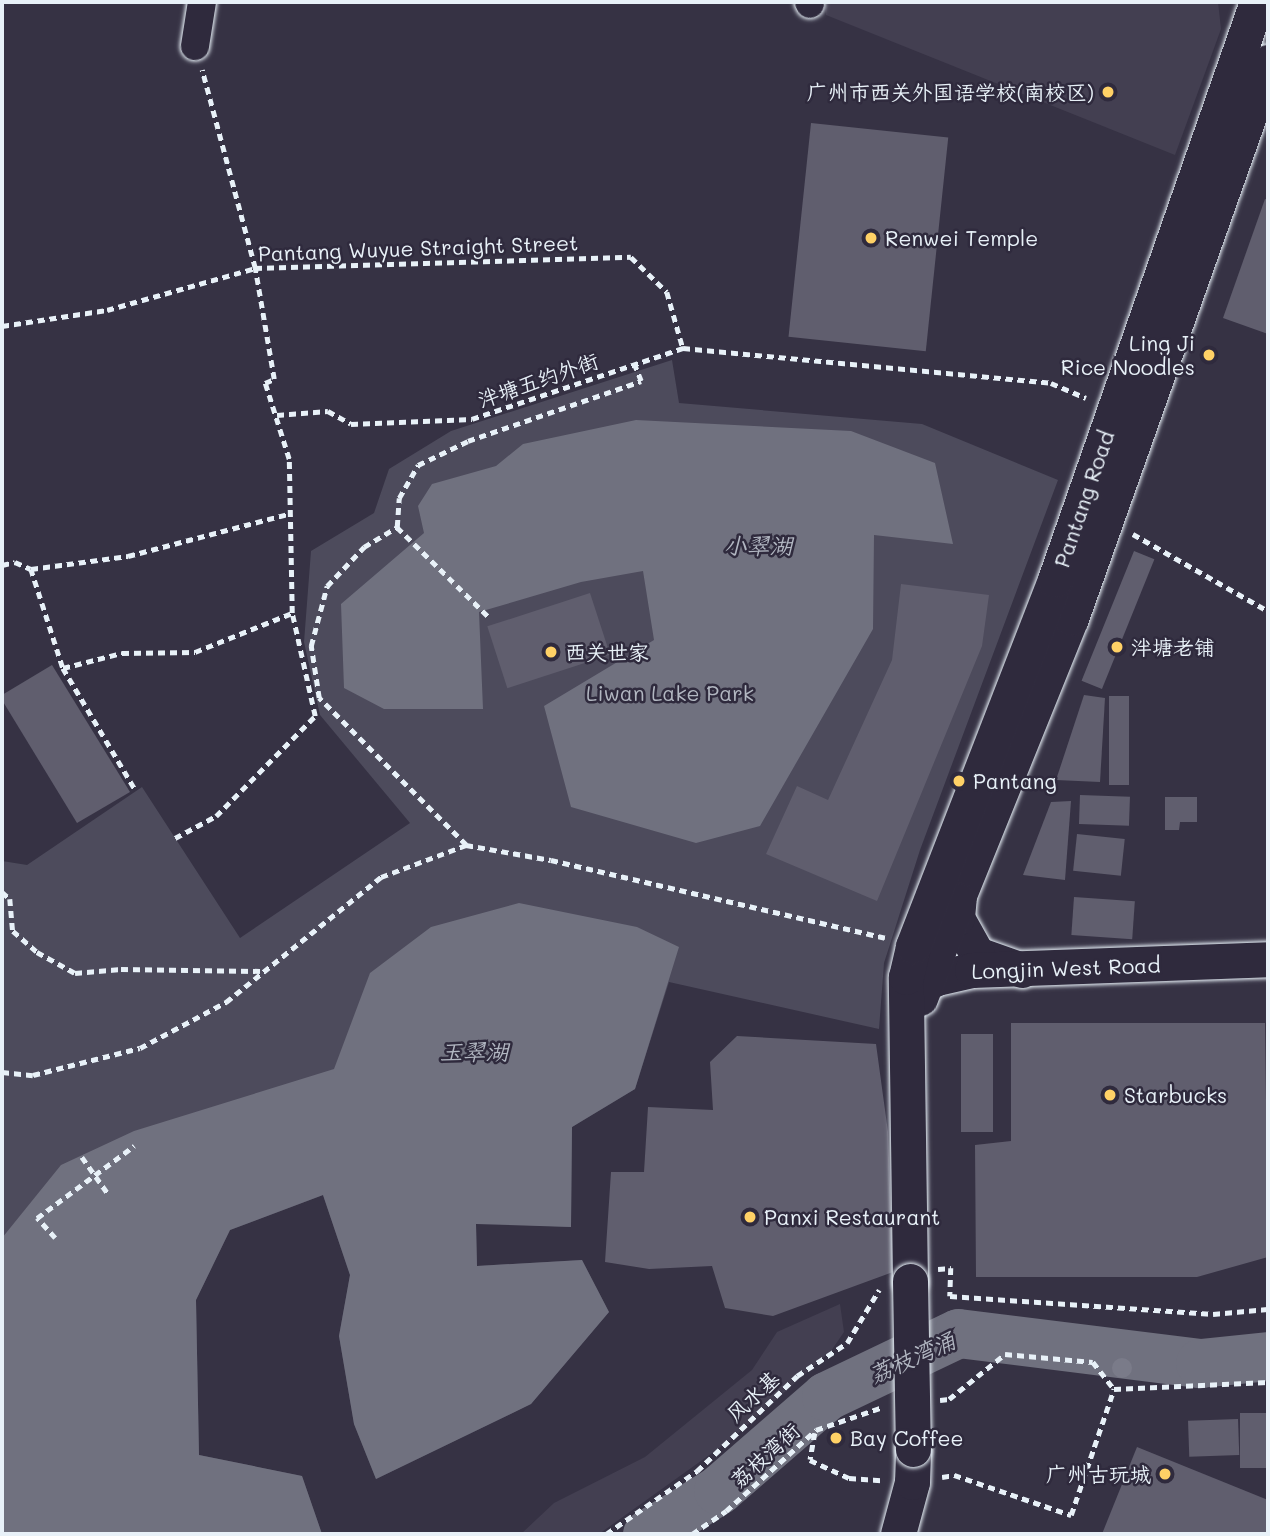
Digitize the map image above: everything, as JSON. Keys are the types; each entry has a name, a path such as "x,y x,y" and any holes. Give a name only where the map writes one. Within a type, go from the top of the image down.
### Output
{"street":[{"path":"195,46 202,2"},
{"name":"Pantang Road","path":"917,988 913,946 1010,702 1115,411 1257,2"},
{"path":"898,1534 913,1465 907,1034 917,988 959,895 1075,607 1268,62"},
{"path":"959,895 957,918 977,954 1022,970"},
{"name":"Longjin West Road","path":"917,988 972,970 1268,959"}],"path":[{"path":"175,838 216,816 257,778 315,716 292,612 289,459 265,383 274,379 255,268 195,46"},
{"name":"Pantang Wuyue Straight Street","path":"2,326 107,310 255,268 631,257 667,292 683,348"},
{"path":"683,348 1051,383 1115,411"},
{"name":"泮塘五约外街","path":"277,415 328,411 351,424 472,419 683,348"},
{"path":"489,617 397,527 399,498 418,465 468,441 641,381 635,363"},
{"path":"2,565 15,562 31,569 128,556 288,514"},
{"path":"397,527 364,547 327,586 311,646 319,698 466,845"},
{"path":"1130,532 1268,611"},
{"path":"31,569 63,668 136,791"},
{"path":"63,668 122,653 195,652 292,612"},
{"path":"313,701 319,698"},
{"path":"2,1072 33,1075 140,1048 226,1002 261,971 381,877 466,845 551,860 913,946"},
{"path":"2,892 10,898 13,931 37,952 75,973 121,969 261,971"},
{"path":"55,1238 37,1219 134,1146"},
{"path":"82,1157 109,1195"},
{"path":"910,1276 951,1268 950,1296 1213,1314 1268,1309"},
{"name":"风水基","path":"606,1534 697,1471 797,1376 847,1343 879,1289 910,1276"},
{"path":"935,1400 949,1399 1005,1354 1093,1362 1114,1389"},
{"path":"1114,1389 1268,1382"},
{"path":"816,1430 810,1460 849,1478 913,1465 954,1475 1071,1515 1114,1389"},
{"name":"荔枝湾街","path":"692,1534 726,1511 816,1430 895,1405"}],"shaded area":[{"name":"广州市西关外国语学校(南校区)","path":"825,2 1218,2 1221,29 1175,155 826,15"},
{"path":"840,1304 844,1332 831,1351 733,1438 599,1534 521,1534 554,1503 645,1457 752,1370 777,1332"}],"green space":[{"name":"Liwan Lake Park","path":"672,360 679,403 922,424 1058,480 920,850 884,963 879,1029 669,982 635,1089 572,1127 571,1227 476,1223 477,1266 582,1260 609,1312 531,1404 376,1479 354,1424 339,1336 350,1275 323,1195 230,1230 196,1300 199,1455 302,1476 322,1534 2,1534 2,861 27,865 142,787 240,938 410,823 320,715 304,642 311,551 374,513 389,469 451,431"}],"water":[{"name":"小翠湖","path":"636,420 851,431 935,463 953,544 874,535 873,629 760,826 696,843 571,807 544,706 654,640 643,571 581,582 479,612 483,709 384,709 344,688 341,604 424,533 418,506 432,484 496,466 523,444"},
{"name":"玉翠湖","path":"519,903 637,927 679,947 635,1089 572,1127 571,1227 476,1224 477,1266 582,1260 609,1312 531,1404 376,1479 354,1424 339,1336 350,1275 323,1195 230,1230 196,1300 199,1455 302,1476 322,1534 2,1534 2,1238 61,1165 134,1131 334,1069 370,973 431,927"}],"building":[{"name":"Renwei Temple","path":"811,123 948,137 926,351 789,337"},
{"path":"1265,199 1268,200 1268,334 1223,318"},
{"path":"1134,551 1154,559 1102,689 1082,681"},
{"path":"901,584 989,595 982,646 877,901 766,854 797,786 828,800 892,660"},
{"path":"590,593 610,655 507,688 487,626"},
{"path":"52,665 130,792 77,823 2,700 2,695"},
{"path":"1084,695 1105,698 1100,782 1056,780"},
{"path":"1109,696 1129,696 1129,785 1109,785"},
{"path":"1080,795 1130,797 1129,826 1079,824"},
{"path":"1165,797 1197,797 1197,822 1180,822 1179,830 1165,830"},
{"path":"1071,801 1065,880 1023,875 1051,802"},
{"path":"1077,834 1125,839 1121,876 1073,871"},
{"path":"1074,897 1135,901 1132,939 1071,935"},
{"path":"1011,1023 1265,1023 1268,1257 1197,1277 976,1277 975,1145 1011,1141"},
{"path":"961,1034 993,1034 993,1132 961,1132"},
{"name":"Panxi Restaurant","path":"737,1036 876,1044 888,1132 893,1272 773,1316 725,1308 712,1266 649,1269 605,1262 611,1172 644,1172 648,1107 713,1110 710,1062"},
{"path":"1240,1413 1268,1413 1268,1468 1240,1468"},
{"path":"1238,1419 1239,1455 1189,1457 1188,1421"},
{"name":"广州古玩城","path":"1137,1447 1268,1500 1268,1534 1102,1534"}],"waterway":[{"name":"荔枝湾涌","path":"647,1534 718,1490 826,1396 958,1333 1200,1363 1268,1356"}],"place":[{"name":"广州市西关外国语学校(南校区)","path":"1108,92"},
{"name":"Renwei Temple","path":"871,238"},
{"name":"Ling Ji Rice Noodles","path":"1209,355"},
{"name":"泮塘老铺","path":"1117,647"},
{"name":"西关世家","path":"551,652"},
{"name":"Pantang","path":"959,781"},
{"name":"Starbucks","path":"1110,1095"},
{"name":"Panxi Restaurant","path":"750,1217"},
{"name":"Bay Coffee","path":"836,1438"},
{"name":"广州古玩城","path":"1165,1474"}]}
